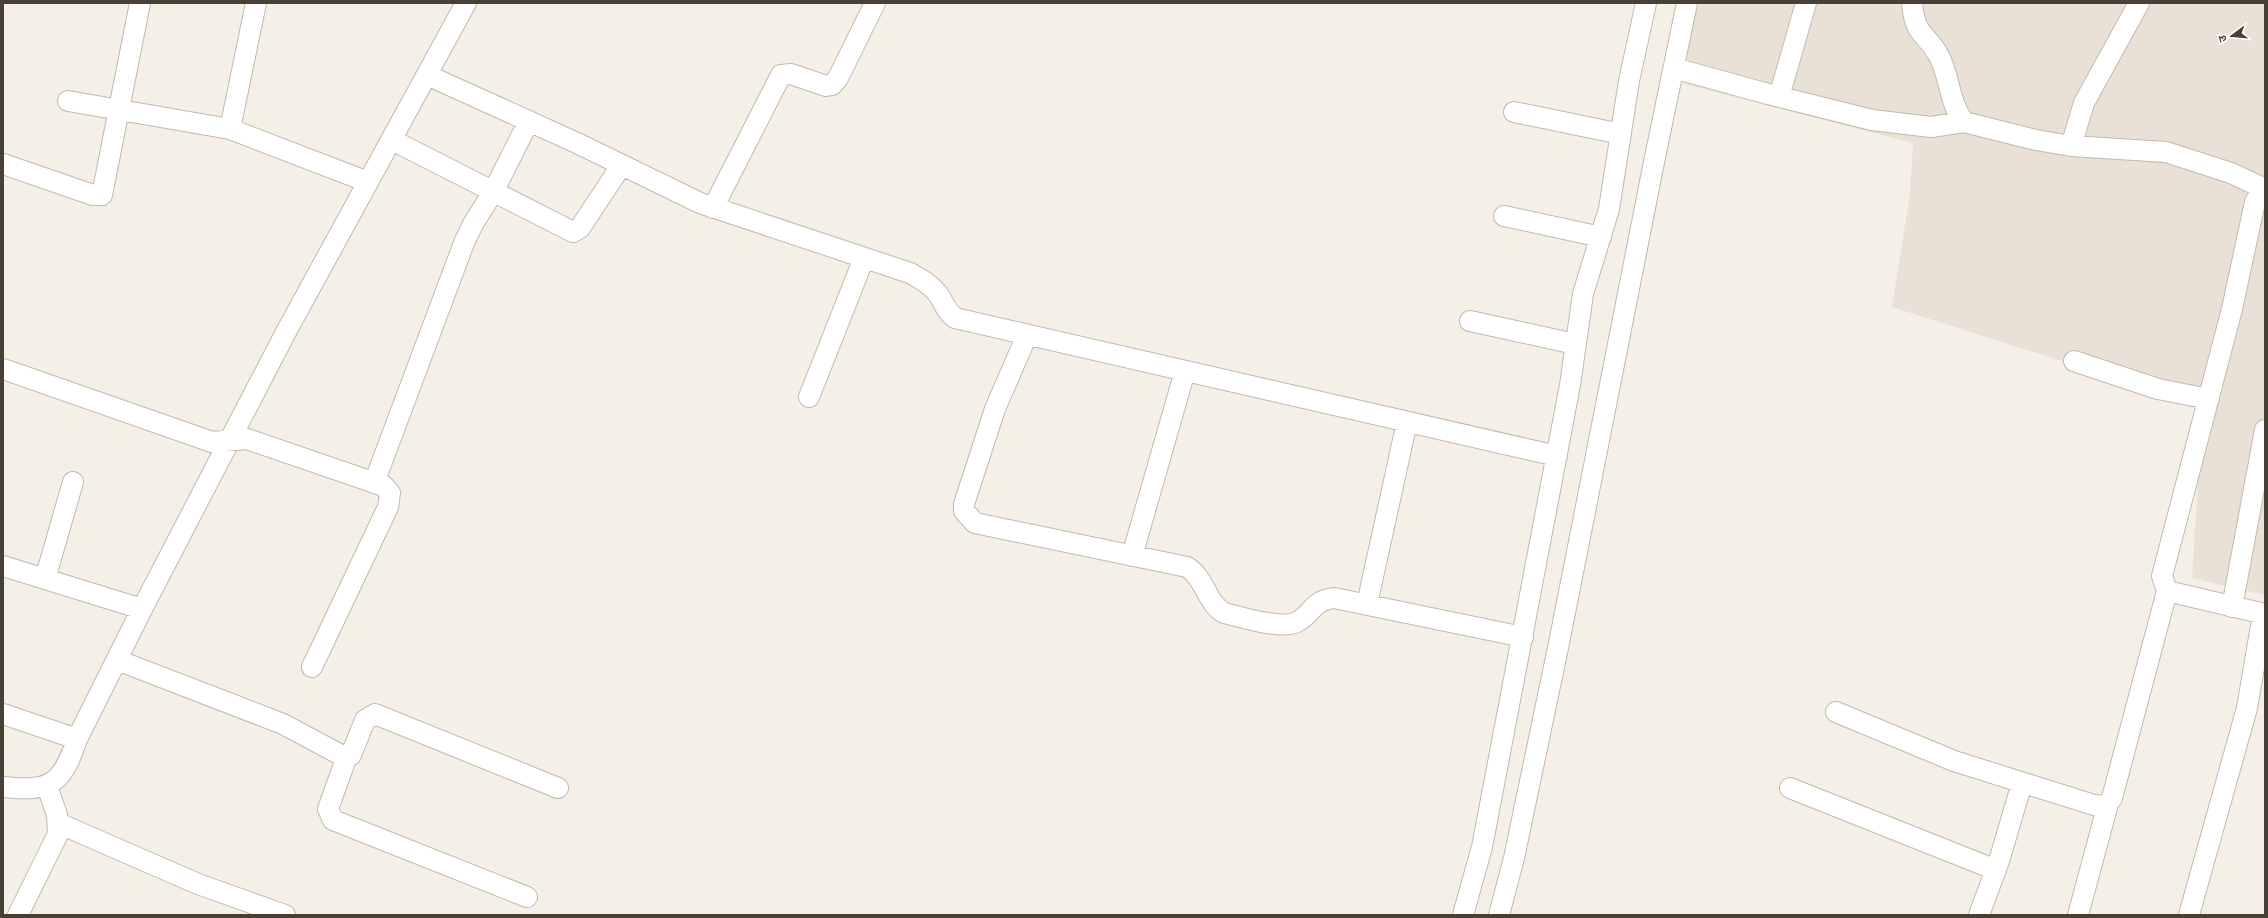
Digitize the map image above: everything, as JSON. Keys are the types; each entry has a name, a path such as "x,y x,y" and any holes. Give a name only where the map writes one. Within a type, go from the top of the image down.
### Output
{"street":[{"path":"3,164 93,195 102,194 140,3"},
{"path":"230,129 256,3"},
{"path":"3,787 32,790 47,786 60,775 71,758 78,739 142,609 286,332 466,3"},
{"path":"713,208 781,75 791,74 826,86 832,86 838,78 875,3"},
{"path":"1462,915 1482,847 1570,385 1583,294 1609,209 1629,81 1646,3"},
{"path":"1499,915 1514,858 1559,643 1688,3"},
{"path":"1779,97 1806,3"},
{"path":"1912,3 1915,26 1938,56 1957,111 1964,122"},
{"path":"2071,146 2084,103 2138,3"},
{"path":"1674,68 1779,97 1872,120 1916,127 1931,127 1964,122 2036,140 2071,146 2166,152 2231,173 2265,189"},
{"path":"427,75 713,208 910,273 928,283 939,295 945,309 955,318 1557,456"},
{"path":"68,101 230,129 368,182"},
{"path":"1514,112 1621,134"},
{"path":"374,483 464,243 473,224 493,192 529,122"},
{"path":"392,140 573,232 580,228 621,166"},
{"path":"2078,915 2108,804 2112,798 2167,591 2162,576 2232,309 2255,202 2265,193"},
{"path":"1504,216 1601,237"},
{"path":"809,397 864,258"},
{"path":"1470,321 1575,344"},
{"path":"1027,335 990,423 964,511 975,522 1188,567 1200,578 1217,609 1224,613 1276,624 1289,625 1297,622 1318,602 1325,599 1334,598 1523,637"},
{"path":"2074,361 2158,389 2209,399"},
{"path":"3,369 212,442 242,439 254,441 384,486 390,492 388,507 312,667"},
{"path":"1132,556 1185,371"},
{"path":"1367,604 1407,422"},
{"path":"2232,607 2265,430"},
{"path":"45,579 73,482"},
{"path":"3,566 142,609"},
{"path":"2167,591 2264,614 2247,708 2189,915"},
{"path":"117,660 283,724 347,756"},
{"path":"1836,712 1954,761 2094,805 2103,806 2108,804"},
{"path":"3,714 78,739"},
{"path":"527,897 333,820 328,809 347,756 354,751 365,720 370,715 375,714 558,788"},
{"path":"1979,915 1996,870 2022,783"},
{"path":"18,915 58,834 58,823 47,786"},
{"path":"1790,788 1996,870"},
{"path":"58,823 198,884 285,915"}],"shaded area":[{"path":"1689,3 2265,3 2265,595 2192,578 2198,482 2201,396 2074,365 1892,307 1910,194 1913,143 1684,84"}]}
